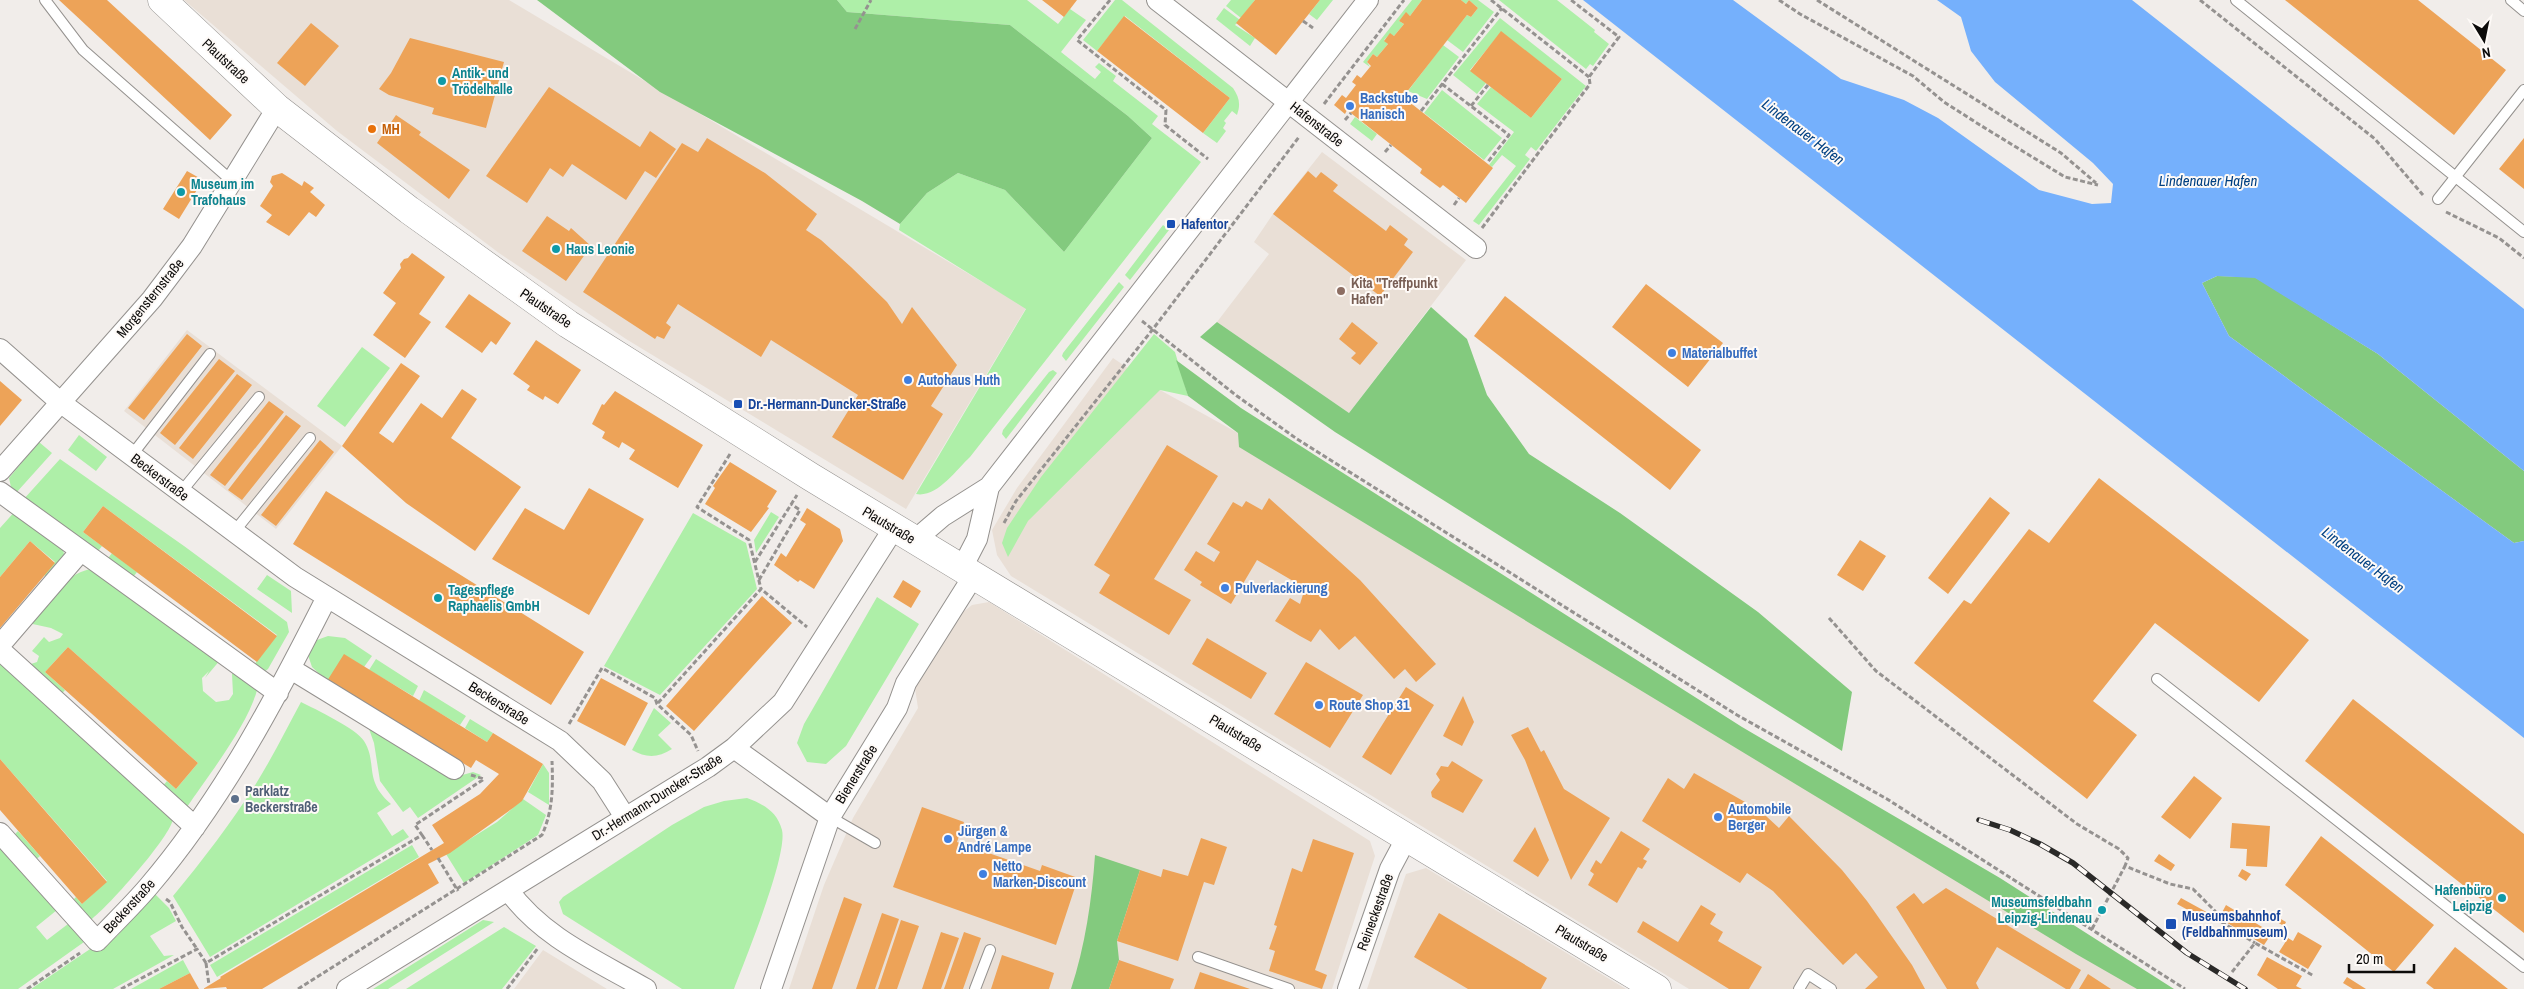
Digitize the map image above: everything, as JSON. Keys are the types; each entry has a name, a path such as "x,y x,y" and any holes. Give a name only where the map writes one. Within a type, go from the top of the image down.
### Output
{"main road":[{"name":"Plautstraße","path":"162,0 277,108 488,269 568,324 742,435 1657,989"}],"street":[{"name":"Hafenstraße","path":"1157,0 1311,120 1478,239"},
{"path":"905,534 942,516 989,487 1290,103 1368,0"},
{"name":"Morgensternstraße","path":"0,471 152,299 192,246 277,108"},
{"name":"Beckerstraße","path":"0,348 60,402 294,577 560,741 602,781 625,817"},
{"path":"968,572 989,487"},
{"path":"0,492 80,552 278,693"},
{"name":"Dr.-Hermann-Duncker-Straße","path":"347,989 708,767 734,748 783,702 824,641 905,534"},
{"path":"0,645 80,552"},
{"name":"Bienerstraße","path":"771,989 830,817 897,708 906,684 968,572"},
{"name":"Beckerstraße","path":"0,833 96,941 149,886 195,827 249,743 278,693 326,597"},
{"path":"0,650 195,827"},
{"path":"291,669 454,769"},
{"path":"734,748 830,817"},
{"name":"Reineckestraße","path":"1348,989 1390,868 1407,838"},
{"path":"508,890 521,908 549,934 646,989"}],"lane":[{"path":"45,0 83,50 232,181"},
{"path":"2236,0 2524,232"},
{"path":"2511,0 2524,10"},
{"path":"2435,202 2524,90"},
{"path":"132,455 210,354"},
{"path":"181,492 259,397"},
{"path":"234,532 310,438"},
{"path":"2157,678 2524,967"},
{"path":"830,817 876,843"},
{"path":"975,989 990,950"},
{"path":"1198,957 1289,989"},
{"path":"1799,989 1808,974 1831,989"}],"path":[{"path":"855,29 871,0"},
{"path":"1110,0 1077,40 1117,69 1166,110"},
{"path":"1002,526 1016,501 1153,328 1404,0"},
{"path":"1478,239 1590,84 1589,77 1492,0"},
{"path":"1571,0 1619,37 1589,77"},
{"path":"1779,0 1800,14 1912,76 1944,102 1980,126 2065,177 2098,184 2061,153 1817,0"},
{"path":"2200,0 2375,140 2421,193 2499,238 2524,258"},
{"path":"1420,111 1502,8"},
{"path":"1303,21 1313,28"},
{"path":"1442,84 1509,135 1487,163"},
{"path":"1471,106 1488,85"},
{"path":"1168,106 1165,125 1208,159"},
{"path":"1128,310 1236,396 1297,439 1737,715 1887,799 2185,989"},
{"path":"742,435 697,507 749,540 761,589 824,641"},
{"path":"755,562 790,504 811,477"},
{"path":"759,581 800,510 790,504"},
{"path":"657,704 761,589"},
{"path":"1829,618 1876,671 2077,824 2119,849 2128,858 2092,929"},
{"path":"298,989 458,890 542,835 550,818 553,790 552,757 602,668 655,698 657,704 691,735 700,757 708,767"},
{"path":"432,850 415,825 484,779 454,769"},
{"path":"206,963 422,835"},
{"path":"438,858 472,912"},
{"path":"2125,866 2170,884 2193,889 2215,911 2216,919 2314,976"},
{"path":"149,886 170,902 182,927 206,963 209,985"},
{"path":"507,989 549,934"},
{"path":"27,989 96,941"},
{"path":"2232,972 2255,943"},
{"path":"121,989 197,949"}],"shaded area":[{"path":"184,0 509,0 1026,308 906,509 626,339 499,253 337,131"},
{"name":"Kita \"Treffpunkt Hafen\"","path":"1322,152 1466,260 1349,413 1217,322 1269,254 1254,242 1273,214"},
{"path":"187,330 342,446 276,529 124,411"},
{"path":"1113,358 1160,390 1238,433 2140,989 1689,989 1011,576 997,555 992,530 1017,488"},
{"path":"989,602 1370,841 1375,856 1332,989 789,989 824,885 853,818 918,708 915,688 953,620 972,605"},
{"path":"1426,868 1626,989 1367,989 1406,874"},
{"path":"543,950 607,989 514,989"}],"green space":[{"path":"537,0 837,0 847,12 1010,25 1128,116 1152,138 1064,252 1005,190 958,173 927,193 900,224 862,201 660,92"},
{"path":"837,0 1027,0 1058,24 1070,9 1086,20 1061,52 1095,79 1101,72 1095,67 1099,63 1116,76 1113,81 1158,116 1152,124 1201,162 970,457 946,482 931,492 924,494 916,494 1026,309 899,230 900,224 927,193 958,173 1005,190 1064,252 1152,138 1128,116 1010,25 847,12"},
{"path":"1115,0 1122,0 1233,88 1239,101 1237,115 1232,111 1224,121 1226,123 1223,128 1226,131 1217,143 1203,133 1230,98 1125,16 1097,51 1083,40"},
{"path":"1231,0 1255,0 1241,18 1226,6"},
{"path":"1320,0 1333,0 1317,20 1309,14"},
{"path":"1412,0 1422,0 1410,16 1406,13 1399,21 1404,24 1394,36 1390,34 1384,40 1388,44 1377,57 1373,54 1367,62 1370,67 1363,62"},
{"path":"1461,0 1469,0 1466,4"},
{"path":"1469,0 1478,0 1494,12 1463,52 1447,40 1467,15 1471,17 1478,8"},
{"path":"1499,0 1557,0 1595,30 1594,32 1609,44 1593,66 1590,64 1586,69"},
{"path":"1224,8 1240,20 1235,25 1255,38 1250,46 1216,19"},
{"path":"1500,18 1586,86 1536,151 1531,147 1525,155 1530,159 1479,225 1473,221 1516,166 1502,155 1492,167 1489,165 1514,132 1477,104 1491,87 1531,118 1562,79 1501,32 1470,70 1486,83 1477,94 1453,75"},
{"path":"1443,45 1459,57 1427,99 1408,91"},
{"path":"1442,90 1502,138 1484,160 1424,113"},
{"path":"1355,117 1377,134 1372,141 1350,124"},
{"path":"1163,225 1169,230 1130,280 1125,275"},
{"path":"2217,276 2255,277 2378,354 2524,471 2524,541 2514,543 2229,336 2202,283"},
{"path":"1119,282 1124,287 1066,361 1062,356 1063,353"},
{"path":"1431,307 1467,339 1487,395 1529,454 1620,513 1758,612 1852,692 1842,751 1335,432 1200,337 1217,322 1349,413"},
{"path":"1154,334 1175,352 1188,396 1160,390 1028,521 1008,557 1002,543 1007,528 1041,477"},
{"path":"362,347 390,368 345,427 317,406"},
{"path":"1176,360 1241,408 1742,727 2000,878 2174,989 2137,989 2076,954 1239,447 1238,433 1188,396"},
{"path":"1053,370 1057,373 1006,439 1002,434 1003,430 1049,372"},
{"path":"79,435 107,457 96,471 68,450"},
{"path":"39,442 52,453 16,493 12,492 9,478"},
{"path":"60,459 184,546 287,622 289,632 268,669 264,672 251,669 277,635 103,506 83,532 102,546 96,554 23,500"},
{"path":"17,509 63,550 65,558 49,579 44,575 55,562 30,541 0,577 0,528"},
{"path":"771,512 779,517 756,553 754,540"},
{"path":"693,513 746,543 757,589 660,695 604,666"},
{"path":"112,553 137,572 131,580 106,561"},
{"path":"90,569 102,572 221,659 205,678 209,671 202,678 203,691 216,702 229,700 233,694 232,674 235,671 257,690 245,719 216,766 187,807 161,788 167,781 176,789 198,763 68,647 45,672 65,690 60,696 11,649 28,665 37,662 39,656 32,651 44,637 49,642 60,638 63,634 51,628 28,623 63,583 80,572"},
{"path":"267,575 291,591 292,613 257,589"},
{"path":"877,597 919,624 846,746 826,764 807,762 797,743 804,724"},
{"path":"328,636 345,638 372,656 364,667 327,681 312,667 308,655 317,640"},
{"path":"0,657 173,817 171,825 152,854 109,903 89,921 69,904 76,897 82,904 107,881 0,759"},
{"path":"376,659 418,686 413,696 369,670"},
{"path":"424,690 466,716 460,725 419,701"},
{"path":"301,702 345,725 364,741 368,749 377,787 391,804 377,813 392,836 403,829 409,837 210,957 173,896 217,841 257,782"},
{"path":"654,708 671,723 658,735 672,749 662,754 647,756 632,750"},
{"path":"470,719 493,733 487,742 465,728"},
{"path":"369,729 446,776 459,776 473,772 481,775 418,818 410,807 403,812 380,781 374,743"},
{"path":"543,764 549,773 549,805 528,792"},
{"path":"747,798 769,809 777,818 782,830 782,843 779,861 756,933 734,989 682,989 563,914 559,902 563,897 672,825 704,807 724,801"},
{"path":"523,799 546,815 538,835 464,883 446,854 497,822"},
{"path":"18,831 40,856 32,863 11,838"},
{"path":"0,845 57,910 36,927 47,940 68,924 84,942 18,989 0,989"},
{"path":"412,845 419,857 217,977 210,965"},
{"path":"1095,855 1140,870 1117,941 1119,960 1109,989 1071,989 1087,923"},
{"path":"154,893 169,908 176,921 150,936 164,956 174,955 113,989 31,989 99,943 104,947 117,936"},
{"path":"483,920 494,922 388,989 373,989"},
{"path":"504,927 536,946 502,989 406,989"},
{"path":"183,960 190,973 159,989 131,989"}],"water":[{"name":"Lindenauer Hafen","path":"1583,0 1733,0 1841,79 1904,100 1938,118 2039,190 2092,204 2111,203 2113,184 2093,163 1995,82 1971,51 1961,17 1937,0 2132,0 2524,309 2524,471 2378,354 2255,278 2217,276 2202,283 2229,336 2514,543 2524,541 2524,738"}],"building":[{"path":"59,0 107,0 232,115 210,140"},
{"path":"1042,0 1077,0 1064,17"},
{"path":"1255,0 1320,0 1276,55 1236,23"},
{"path":"1422,0 1461,0 1466,4 1469,0 1478,8 1471,17 1467,15 1403,97 1493,168 1466,203 1443,185 1440,188 1420,173 1422,169 1347,110 1345,114 1334,105 1342,95 1346,98 1356,85 1352,82 1357,75 1361,78 1371,66 1367,62 1373,54 1377,57 1388,44 1384,41 1390,33 1394,36 1404,24 1399,21 1406,12 1410,16"},
{"path":"2285,0 2418,0 2506,70 2454,135"},
{"path":"1124,16 1230,98 1203,133 1097,51"},
{"path":"311,23 339,46 305,86 277,63"},
{"path":"1501,31 1562,79 1531,118 1470,71"},
{"name":"Antik- und Trödelhalle","path":"410,38 504,62 486,128 432,114 434,108 389,95 379,89 391,73"},
{"path":"549,87 640,147 650,131 676,149 656,178 645,171 626,200 572,164 563,177 550,168 527,203 486,176"},
{"path":"396,115 421,132 419,135 470,170 449,199 377,143"},
{"path":"707,138 765,173 817,214 806,230 821,240 887,302 902,324 912,307 957,365 931,406 943,414 903,480 832,437 858,395 771,340 761,357 678,304 666,323 671,327 664,339 657,336 655,339 583,292 682,143 698,152"},
{"path":"2524,138 2524,189 2499,169"},
{"path":"187,171 203,180 179,219 163,209"},
{"path":"1308,171 1316,178 1321,172 1338,185 1333,191 1386,231 1390,225 1408,239 1404,245 1413,252 1380,296 1273,214"},
{"path":"282,173 302,186 304,181 314,188 310,192 325,205 316,217 309,212 289,236 266,222 272,215 260,206 273,186 270,182 272,176"},
{"name":"Haus Leonie","path":"547,216 569,231 571,228 591,246 566,281 522,251"},
{"path":"412,253 445,277 419,314 431,322 405,358 373,335 396,303 383,293 401,268 400,264"},
{"path":"1646,284 1723,343 1688,387 1612,327"},
{"path":"469,294 511,323 496,345 491,341 482,353 445,327"},
{"path":"1505,296 1701,450 1670,490 1474,336"},
{"path":"1352,322 1378,343 1360,365 1351,358 1356,353 1339,339"},
{"path":"187,334 202,346 144,420 128,408"},
{"path":"536,340 581,370 558,404 545,396 543,400 527,390 530,386 513,374"},
{"path":"219,359 235,371 175,445 160,433"},
{"path":"401,363 420,376 379,433 393,443 421,403 442,418 462,389 477,399 451,438 521,487 475,551 406,503 342,446"},
{"path":"237,374 252,385 193,459 179,448"},
{"path":"0,381 22,400 0,426"},
{"path":"615,391 703,445 678,488 629,459 635,450 622,442 619,448 602,438 605,432 592,424 602,404 604,405"},
{"path":"269,401 284,412 225,486 210,475"},
{"path":"286,415 301,426 242,500 228,490"},
{"path":"320,440 334,452 276,526 261,515"},
{"path":"1167,445 1218,476 1154,579 1191,600 1169,635 1099,593 1110,575 1094,565"},
{"path":"730,462 777,491 767,507 769,508 751,532 705,504 715,488 713,486"},
{"path":"2099,478 2309,640 2259,702 2155,623 2093,701 2137,735 2087,799 1914,663 1964,600 1971,604 2029,529 2049,543"},
{"path":"589,488 644,519 589,615 492,559 525,508 564,530"},
{"name":"Tagespflege Raphaelis GmbH","path":"326,491 584,652 551,705 293,544"},
{"path":"1990,497 2010,513 1948,594 1928,578"},
{"path":"1269,498 1360,580 1436,664 1416,682 1405,669 1394,679 1355,636 1339,650 1320,629 1311,642 1275,621 1290,598 1300,604 1305,588 1257,560 1231,604 1200,585 1202,582 1184,570 1196,551 1214,562 1220,552 1207,544 1233,502 1242,507 1246,501 1262,510"},
{"path":"103,506 277,636 257,662 83,532"},
{"path":"807,508 840,529 843,541 814,589 800,580 798,582 774,565 781,553 786,557 806,524 800,520"},
{"path":"1860,540 1886,556 1863,591 1837,575"},
{"path":"30,541 55,563 0,628 0,577"},
{"path":"903,580 921,591 911,608 893,597"},
{"path":"762,596 792,623 694,731 666,706"},
{"path":"1207,638 1267,673 1251,699 1192,664"},
{"path":"68,647 198,763 176,789 45,672"},
{"path":"344,654 487,742 493,733 543,764 522,801 450,853 428,864 439,883 262,989 227,989 226,987 203,989 444,843 432,825 480,794 499,774 476,760 471,768 327,681"},
{"name":"Route Shop 31","path":"1306,662 1363,695 1330,748 1274,714"},
{"path":"601,678 648,703 625,746 577,721"},
{"path":"1406,687 1434,705 1391,775 1362,757"},
{"path":"1463,696 1474,722 1462,746 1443,736"},
{"path":"2353,699 2524,834 2524,933 2305,761"},
{"path":"1528,727 1541,752 1544,750 1564,789 1610,818 1571,880 1525,760 1511,735"},
{"path":"0,759 107,882 82,904 0,810"},
{"path":"1452,761 1483,780 1463,813 1432,797 1431,792 1440,780 1436,774 1441,766 1448,767"},
{"path":"1694,773 1752,806 1753,804 1779,828 1789,816 1842,870 1867,901 1912,965 1925,989 1865,989 1878,977 1856,953 1843,965 1773,891 1747,873 1740,883 1642,821 1668,778 1684,789"},
{"path":"2194,776 2222,798 2190,839 2161,817"},
{"name":"Netto Marken-Discount","path":"922,807 964,822 957,842 1040,871 1042,865 1078,878 1056,945 893,887"},
{"path":"2232,823 2270,826 2267,867 2246,866 2247,849 2230,848"},
{"path":"1535,827 1549,860 1538,877 1513,861"},
{"path":"1621,831 1650,849 1643,859 1647,861 1642,869 1638,867 1617,903 1588,885 1594,874 1590,871 1596,860 1601,864"},
{"path":"2321,836 2434,925 2394,972 2285,885"},
{"path":"1201,838 1227,847 1214,885 1204,882 1178,961 1117,941 1140,870 1161,877 1163,869 1188,876"},
{"path":"1313,839 1354,853 1315,970 1327,975 1322,989 1269,971 1275,951 1269,949 1277,926 1274,925 1292,868 1302,872"},
{"path":"2159,854 2175,865 2171,871 2154,861"},
{"path":"2242,869 2251,874 2246,881 2238,876"},
{"path":"1946,888 2081,970 2070,989 2066,989 1997,947 1976,983 1979,989 1947,989 1896,907 1914,893 1923,904"},
{"path":"844,897 862,904 832,989 812,989"},
{"path":"2181,898 2212,915 2208,921 2177,904"},
{"path":"1701,905 1716,914 1710,924 1723,932 1718,941 1762,967 1749,989 1729,989 1637,932 1643,921 1678,942"},
{"path":"2226,905 2272,933 2264,945 2219,918"},
{"path":"2269,912 2286,922 2284,926 2266,916"},
{"path":"882,913 899,919 875,989 856,989"},
{"path":"1439,913 1547,978 1541,989 1468,989 1414,957"},
{"path":"901,920 919,926 897,989 878,989"},
{"path":"941,932 959,938 941,989 922,989"},
{"path":"964,932 981,938 963,989 944,989"},
{"path":"2298,932 2322,946 2308,969 2279,952 2288,938 2293,941"},
{"path":"2455,947 2508,989 2434,989 2426,983"},
{"path":"1002,955 1054,973 1049,989 991,989"},
{"path":"2267,957 2302,976 2296,986 2302,989 2278,989 2257,975"},
{"path":"1119,960 1174,979 1170,989 1109,989"},
{"path":"1200,972 1250,989 1194,989"},
{"path":"190,973 199,989 159,989"},
{"path":"2088,974 2111,989 2079,989"},
{"path":"2347,977 2366,989 2353,989 2343,983"}],"railway":[{"path":"1979,820 2010,830 2040,844 2073,863 2187,953 2245,989"}],"place":[{"name":"Antik- und Trödelhalle","path":"442,81"},
{"name":"Backstube Hanisch","path":"1350,106"},
{"name":"MH","path":"372,129"},
{"name":"Museum im Trafohaus","path":"181,192"},
{"name":"Hafentor","path":"1171,224"},
{"name":"Haus Leonie","path":"556,249"},
{"name":"Kita \"Treffpunkt Hafen\"","path":"1341,291"},
{"name":"Materialbuffet","path":"1672,353"},
{"name":"Autohaus Huth","path":"908,380"},
{"name":"Dr.-Hermann-Duncker-Straße","path":"738,404"},
{"name":"Pulverlackierung","path":"1225,588"},
{"name":"Tagespflege Raphaelis GmbH","path":"438,598"},
{"name":"Route Shop 31","path":"1319,705"},
{"name":"Parklatz Beckerstraße","path":"235,799"},
{"name":"Automobile Berger","path":"1718,817"},
{"name":"Jürgen & André Lampe","path":"948,839"},
{"name":"Netto Marken-Discount","path":"983,874"},
{"name":"Hafenbüro Leipzig","path":"2502,898"},
{"name":"Museumsfeldbahn Leipzig-Lindenau","path":"2102,910"},
{"name":"Museumsbahnhof (Feldbahnmuseum)","path":"2171,924"}]}
